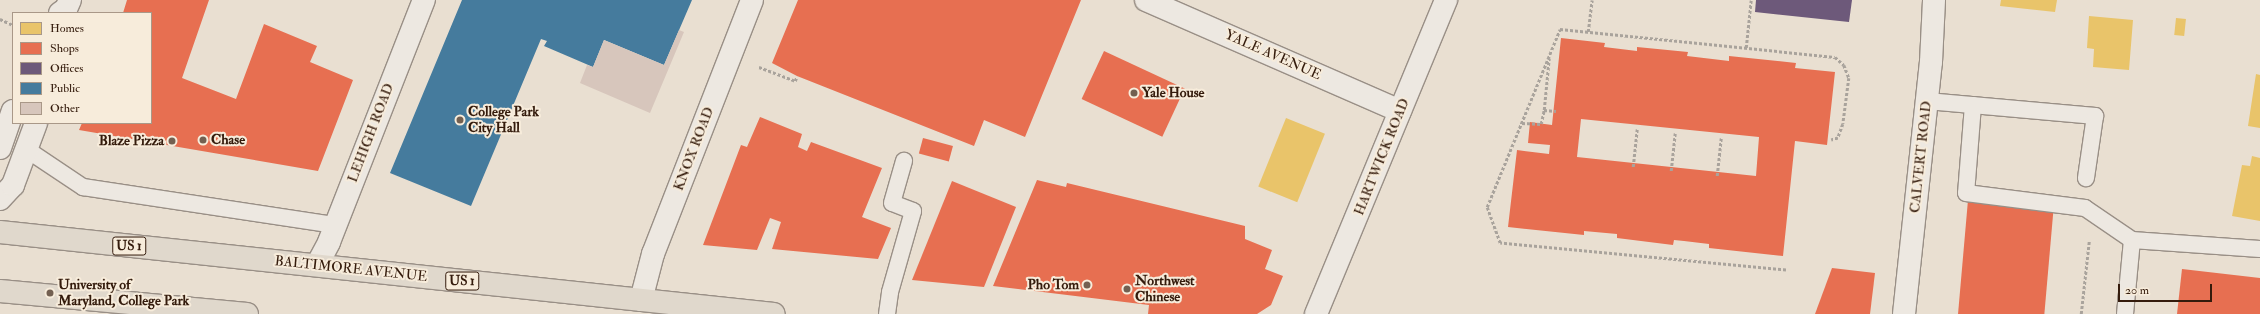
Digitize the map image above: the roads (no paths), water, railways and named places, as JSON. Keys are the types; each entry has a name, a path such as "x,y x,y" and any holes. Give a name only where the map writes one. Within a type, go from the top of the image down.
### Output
{"main road":[{"name":"BALTIMORE AVENUE","path":"0,232 774,314"},
{"path":"0,291 136,308 247,314"}],"street":[{"name":"LEHIGH ROAD","path":"317,265 335,225 424,0"},
{"name":"KNOX ROAD","path":"641,300 653,254 752,0"},
{"name":"YALE AVENUE","path":"1146,0 1400,111"},
{"name":"HARTWICK ROAD","path":"1316,314 1446,0"},
{"name":"CALVERT ROAD","path":"1904,314 1927,101 1934,0"},
{"path":"0,148 12,114"},
{"path":"0,200 13,185 36,124"}],"lane":[{"path":"1927,101 2095,116 2086,178"},
{"path":"1973,105 1966,193 2085,208 2132,240 2260,250"},
{"path":"26,149 83,188 335,225"},
{"path":"887,314 890,292 913,211 892,203 904,161"},
{"path":"2125,314 2132,240"}],"place":[{"name":"Yale House","path":"1134,93"},
{"name":"College Park City Hall","path":"460,120"},
{"name":"Chase","path":"203,140"},
{"name":"Blaze Pizza","path":"172,141"},
{"name":"Pho Tom","path":"1087,285"},
{"name":"Northwest Chinese","path":"1127,289"},
{"name":"University of Maryland, College Park","path":"50,293"}]}
